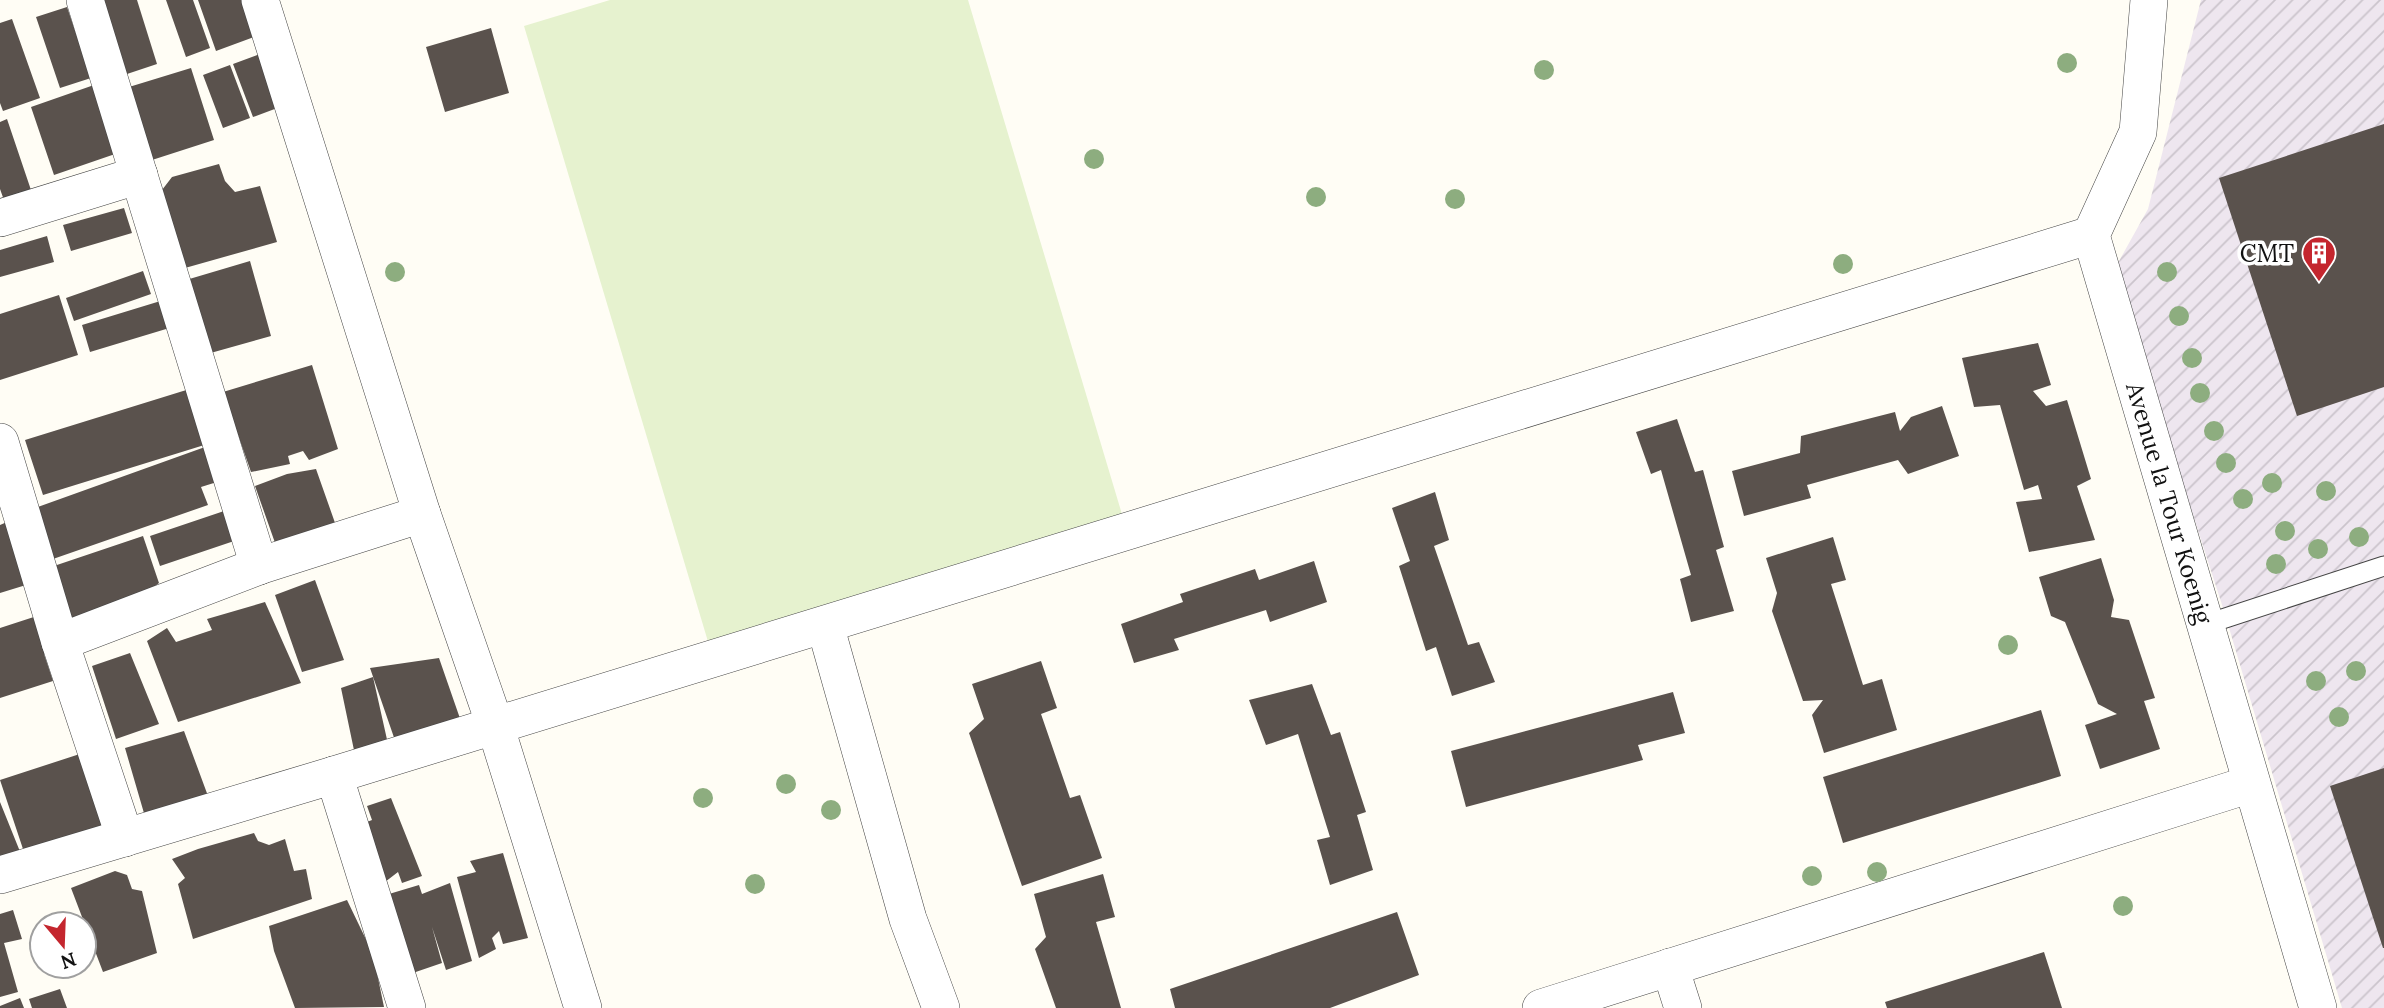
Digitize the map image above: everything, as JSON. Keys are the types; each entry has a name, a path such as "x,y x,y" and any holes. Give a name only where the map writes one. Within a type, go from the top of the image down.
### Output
{"street":[{"path":"85,0 259,566"},
{"path":"260,0 422,514 495,725 583,1008"},
{"path":"0,875 825,625 2091,235 2138,132 2149,0"},
{"path":"0,218 139,175"},
{"name":"Avenue la Tour Koenig","path":"2091,235 2318,1008"},
{"path":"0,442 60,642 125,838"},
{"path":"60,642 259,566 422,514"},
{"path":"825,625 908,919 941,1008"},
{"path":"334,775 407,1008"},
{"path":"1541,1008 2251,785"},
{"path":"1670,967 1683,1008"}],"lane":[{"path":"2204,625 2384,566"}],"shaded area":[{"path":"2201,0 2384,0 2384,1008 2342,1008 2224,611 2114,270 2148,209"}],"green space":[{"path":"610,0 968,0 1127,531 712,655 524,26"}],"building":[{"path":"89,0 137,0 157,64 115,78"},
{"path":"166,0 193,0 210,48 186,57"},
{"path":"198,0 244,0 257,36 216,51"},
{"path":"67,7 91,78 60,88 36,17"},
{"path":"12,19 40,98 3,111 0,103 0,23"},
{"path":"491,28 509,93 445,112 426,47"},
{"path":"260,54 280,107 253,117 233,64"},
{"path":"230,65 250,118 223,128 203,75"},
{"path":"191,68 214,140 152,160 129,87"},
{"path":"94,85 118,153 54,175 31,107"},
{"path":"7,119 32,193 5,203 0,189 0,122"},
{"name":"CMT","path":"2384,124 2384,387 2297,416 2219,178"},
{"path":"219,164 225,181 235,192 260,186 277,242 185,268 162,190 172,177"},
{"path":"124,208 132,233 71,251 63,225"},
{"path":"47,236 54,262 0,277 0,250"},
{"path":"250,261 271,336 207,354 186,280"},
{"path":"143,271 151,294 74,321 66,298"},
{"path":"59,295 78,355 0,380 0,314"},
{"path":"167,299 176,326 90,352 82,325"},
{"path":"2038,343 2051,385 2033,391 2046,406 2067,400 2091,479 2077,486 2095,540 2029,552 2016,502 2042,499 2038,485 2024,490 2000,405 1974,407 1962,358"},
{"path":"312,365 338,449 309,460 303,451 288,456 290,464 251,472 223,392"},
{"path":"196,387 214,442 43,495 25,440"},
{"path":"1942,406 1959,456 1908,474 1898,460 1807,485 1811,498 1744,516 1732,471 1800,453 1801,436 1895,412 1900,431 1911,417"},
{"path":"1677,419 1695,472 1703,470 1724,547 1716,550 1734,611 1691,622 1680,579 1691,575 1661,470 1651,474 1636,432"},
{"path":"205,447 217,482 201,487 208,505 53,559 35,508"},
{"path":"316,469 340,537 280,557 255,486 287,474"},
{"path":"1435,492 1449,540 1434,546 1468,645 1479,642 1495,682 1452,696 1436,647 1426,651 1399,566 1410,561 1392,508"},
{"path":"230,509 240,539 160,566 150,536"},
{"path":"7,522 26,585 0,593 0,525"},
{"path":"143,536 159,583 116,617 73,631 51,567"},
{"path":"1833,537 1846,580 1831,584 1863,685 1882,679 1897,730 1824,753 1812,715 1823,700 1803,701 1772,611 1777,593 1766,558"},
{"path":"2101,558 2114,600 2111,617 2129,620 2155,698 2144,701 2160,749 2100,769 2085,725 2117,714 2098,704 2065,622 2051,616 2039,577"},
{"path":"1314,561 1327,602 1270,622 1266,610 1174,639 1179,650 1134,663 1121,624 1183,602 1180,594 1255,569 1259,580"},
{"path":"315,580 344,660 302,672 275,595"},
{"path":"265,602 301,683 178,722 147,641 167,628 176,642 212,630 207,619"},
{"path":"43,614 55,650 44,654 53,681 0,698 0,628"},
{"path":"130,653 159,724 116,739 92,666"},
{"path":"439,658 464,730 399,752 370,668"},
{"path":"1041,661 1057,708 1041,714 1070,798 1080,795 1102,858 1022,886 969,733 984,719 972,684"},
{"path":"373,677 388,744 355,755 341,688"},
{"path":"1312,684 1331,735 1340,732 1366,812 1357,815 1373,870 1330,885 1317,840 1330,837 1298,734 1266,745 1249,700"},
{"path":"1673,692 1685,733 1638,745 1643,760 1466,807 1451,751"},
{"path":"2041,710 2061,776 1843,843 1823,777"},
{"path":"184,731 208,796 146,820 125,748"},
{"path":"89,751 109,826 27,861 0,780"},
{"path":"2384,768 2384,948 2383,948 2330,786"},
{"path":"391,798 422,876 402,883 398,872 385,882 362,824 372,820 367,806"},
{"path":"0,802 23,859 0,865"},
{"path":"254,833 258,841 269,845 285,839 294,871 306,869 312,899 193,939 178,884 185,878 172,859"},
{"path":"503,853 528,938 503,944 499,931 492,938 496,949 479,958 457,877 476,872 470,861"},
{"path":"115,871 127,875 132,889 142,891 157,953 103,972 98,959 98,910 79,910 71,888"},
{"path":"1103,874 1115,917 1096,922 1121,1008 1056,1008 1035,949 1046,937 1034,894"},
{"path":"450,883 472,961 446,970 432,927 442,963 404,976 379,897 419,885 422,894"},
{"path":"347,900 373,954 384,1007 295,1008 274,951 269,926"},
{"path":"13,910 22,939 4,943 18,992 0,997 0,914"},
{"path":"1397,912 1419,975 1330,1008 1175,1008 1170,989"},
{"path":"2044,952 2062,1008 1887,1008 1885,1002"},
{"path":"60,989 67,1008 32,1008 29,999"},
{"path":"20,998 24,1008 0,1008 0,1006"}],"place":[{"name":"CMT","path":"2319,283"}]}
